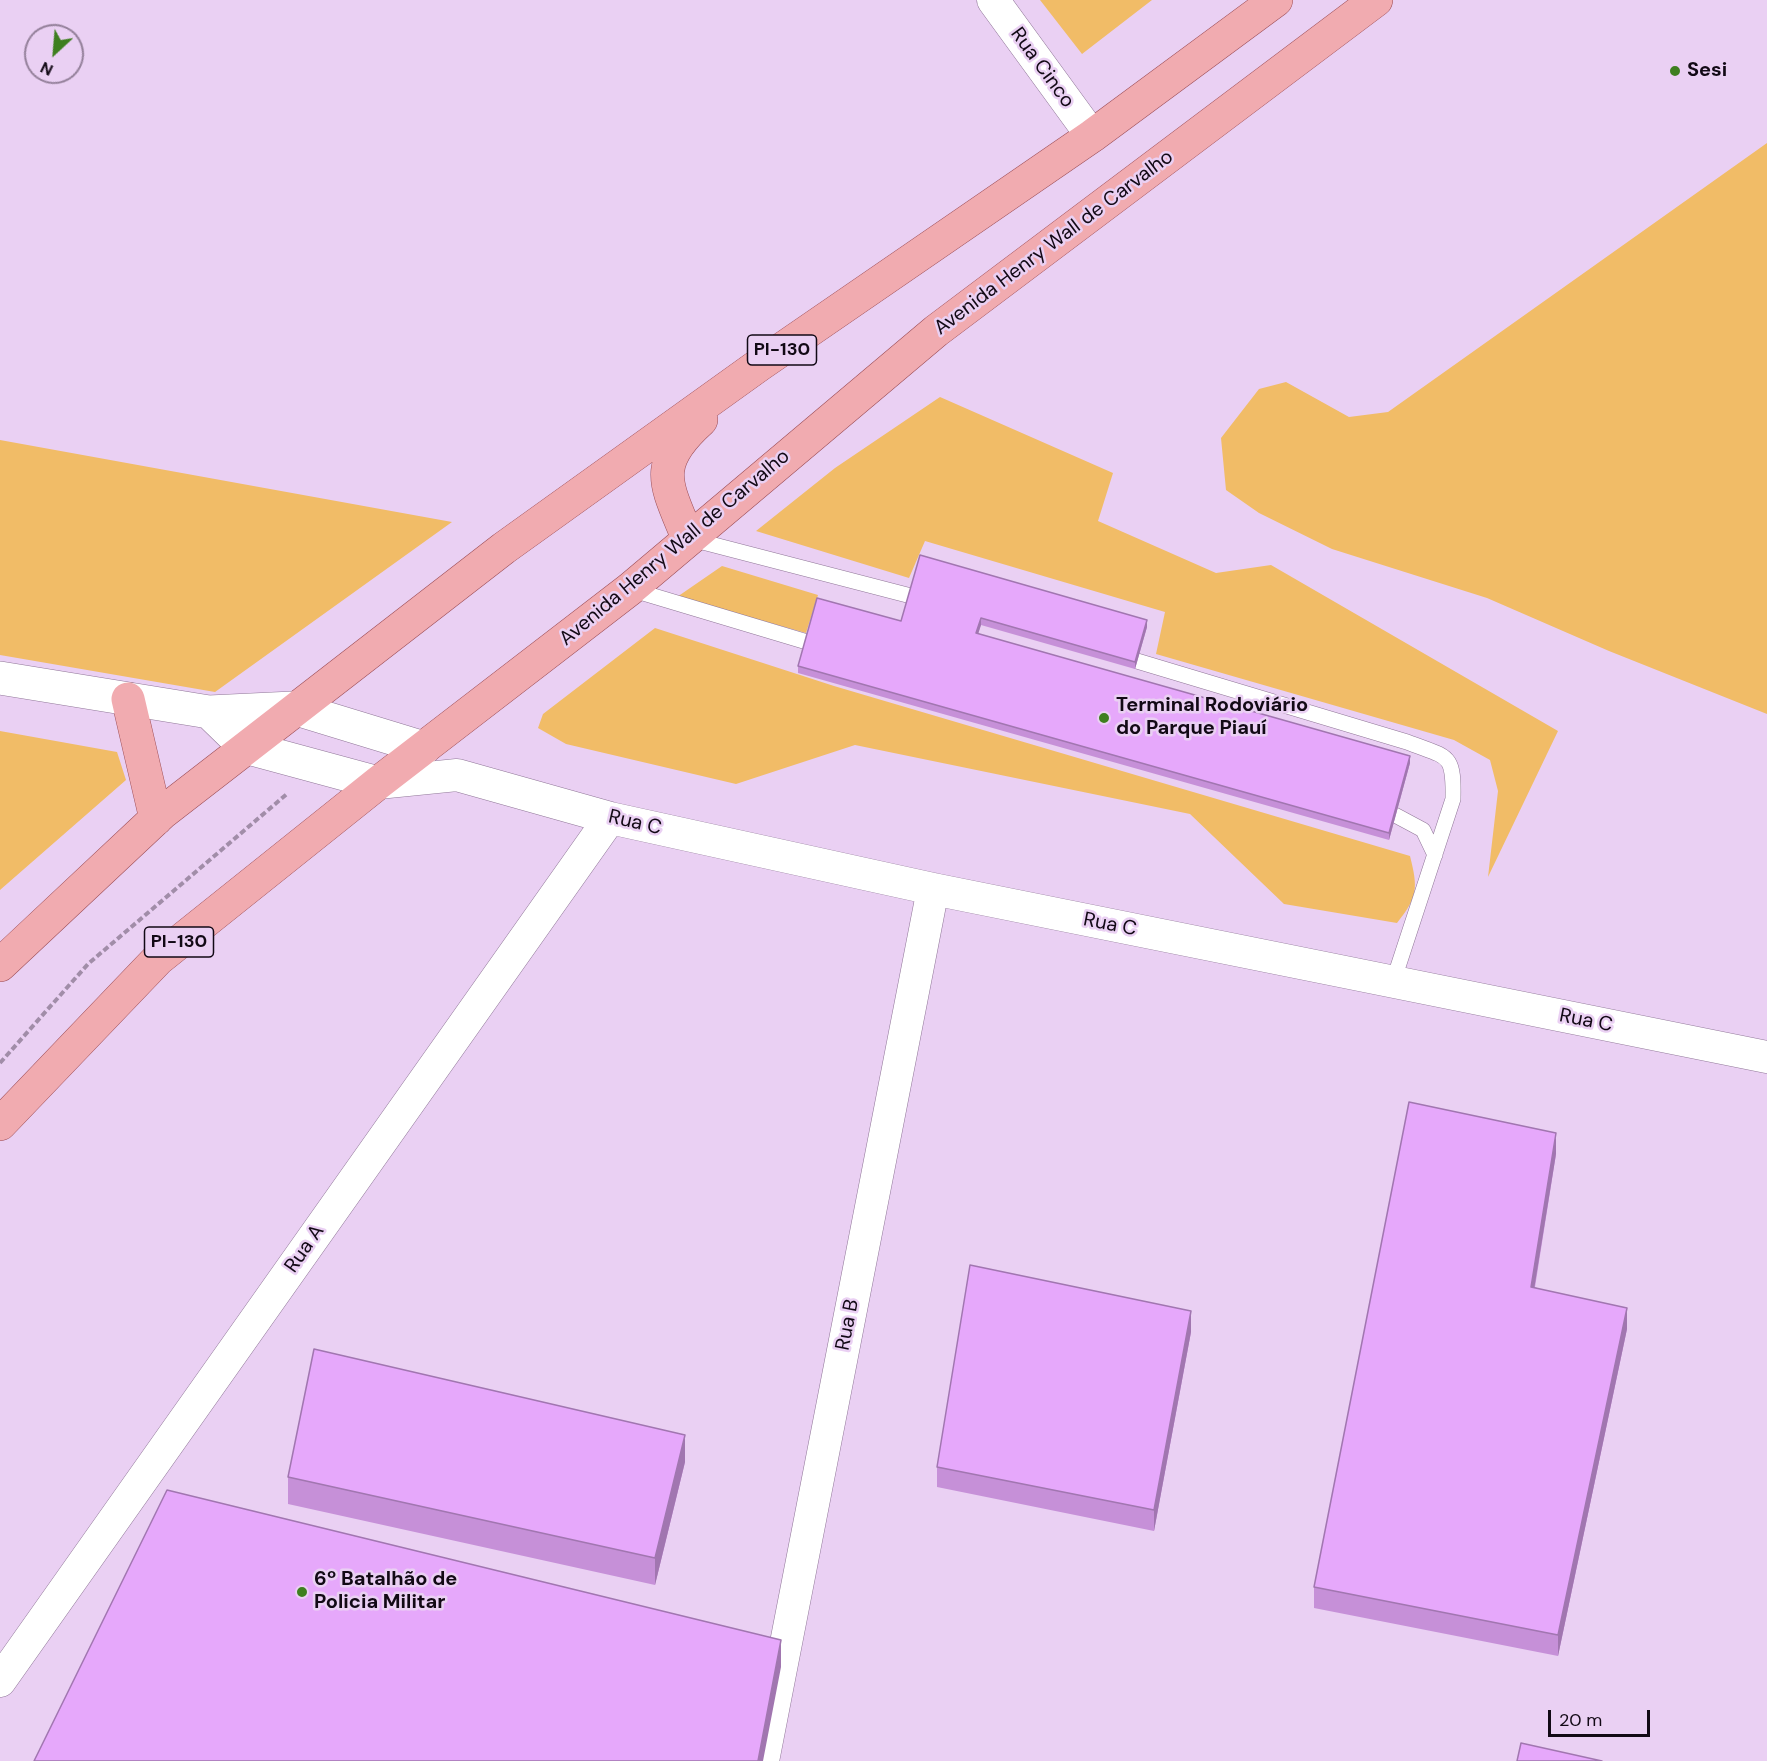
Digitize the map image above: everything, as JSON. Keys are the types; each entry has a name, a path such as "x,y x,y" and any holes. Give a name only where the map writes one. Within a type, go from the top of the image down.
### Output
{"main road":[{"name":"PI-130","path":"0,965 156,819 293,708 504,548 759,365 1092,136 1276,0"},
{"name":"Avenida Henry Wall de Carvalho","path":"0,1124 158,959 378,783 630,589 936,331 1376,0"},
{"path":"688,538 666,483 669,465 679,443 759,365"},
{"path":"128,699 156,819"}],"street":[{"name":"Rua Cinco","path":"993,0 1092,136"},
{"path":"0,678 209,712 293,708 424,748"},
{"path":"209,712 245,747 378,783"},
{"name":"Rua C","path":"424,748 457,775"},
{"name":"Rua C","path":"378,783 457,775 610,818 933,889 1767,1057"},
{"name":"Rua A","path":"0,1681 610,818"},
{"name":"Rua B","path":"763,1761 933,889"}],"lane":[{"path":"688,538 910,596"},
{"path":"630,589 807,642"},
{"path":"1137,661 1407,742 1446,757 1454,769 1453,799 1393,982"},
{"path":"1395,815 1423,830 1435,855"}],"path":[{"path":"0,1063 88,964 317,768"}],"shaded area":[{"path":"1040,0 1152,0 1082,54"},
{"path":"1767,143 1767,714 1609,651 1487,598 1332,549 1259,513 1226,490 1221,438 1259,389 1286,382 1349,417 1388,412"},
{"path":"940,397 1113,473 1098,521 1216,573 1271,565 1558,731 1488,877 1498,791 1490,760 1454,740 1156,654 1165,612 925,541 909,578 756,531 835,468"},
{"path":"0,440 452,522 215,692 0,655"},
{"path":"722,566 818,595 806,633 677,597"},
{"path":"655,628 834,686 1410,856 1415,884 1412,899 1397,923 1284,904 1190,814 855,745 736,784 566,744 538,728 543,714"},
{"path":"0,731 117,752 126,780 0,890"}],"building":[{"name":"Terminal Rodoviário do Parque Piauí","path":"920,555 1147,620 1135,662 981,618 976,633 1410,756 1389,833 798,666 817,598 901,621"},
{"path":"1409,1102 1556,1133 1531,1287 1627,1308 1558,1635 1314,1587"},
{"path":"970,1265 1191,1311 1154,1510 937,1467"},
{"path":"314,1349 685,1435 655,1558 288,1477"},
{"name":"6º Batalhão de Policia Militar","path":"167,1490 781,1640 758,1761 34,1761"},
{"path":"1521,1743 1602,1761 1517,1761"}],"place":[{"name":"Sesi","path":"1675,71"},
{"name":"Terminal Rodoviário do Parque Piauí","path":"1104,718"},
{"name":"6º Batalhão de Policia Militar","path":"302,1592"}]}
